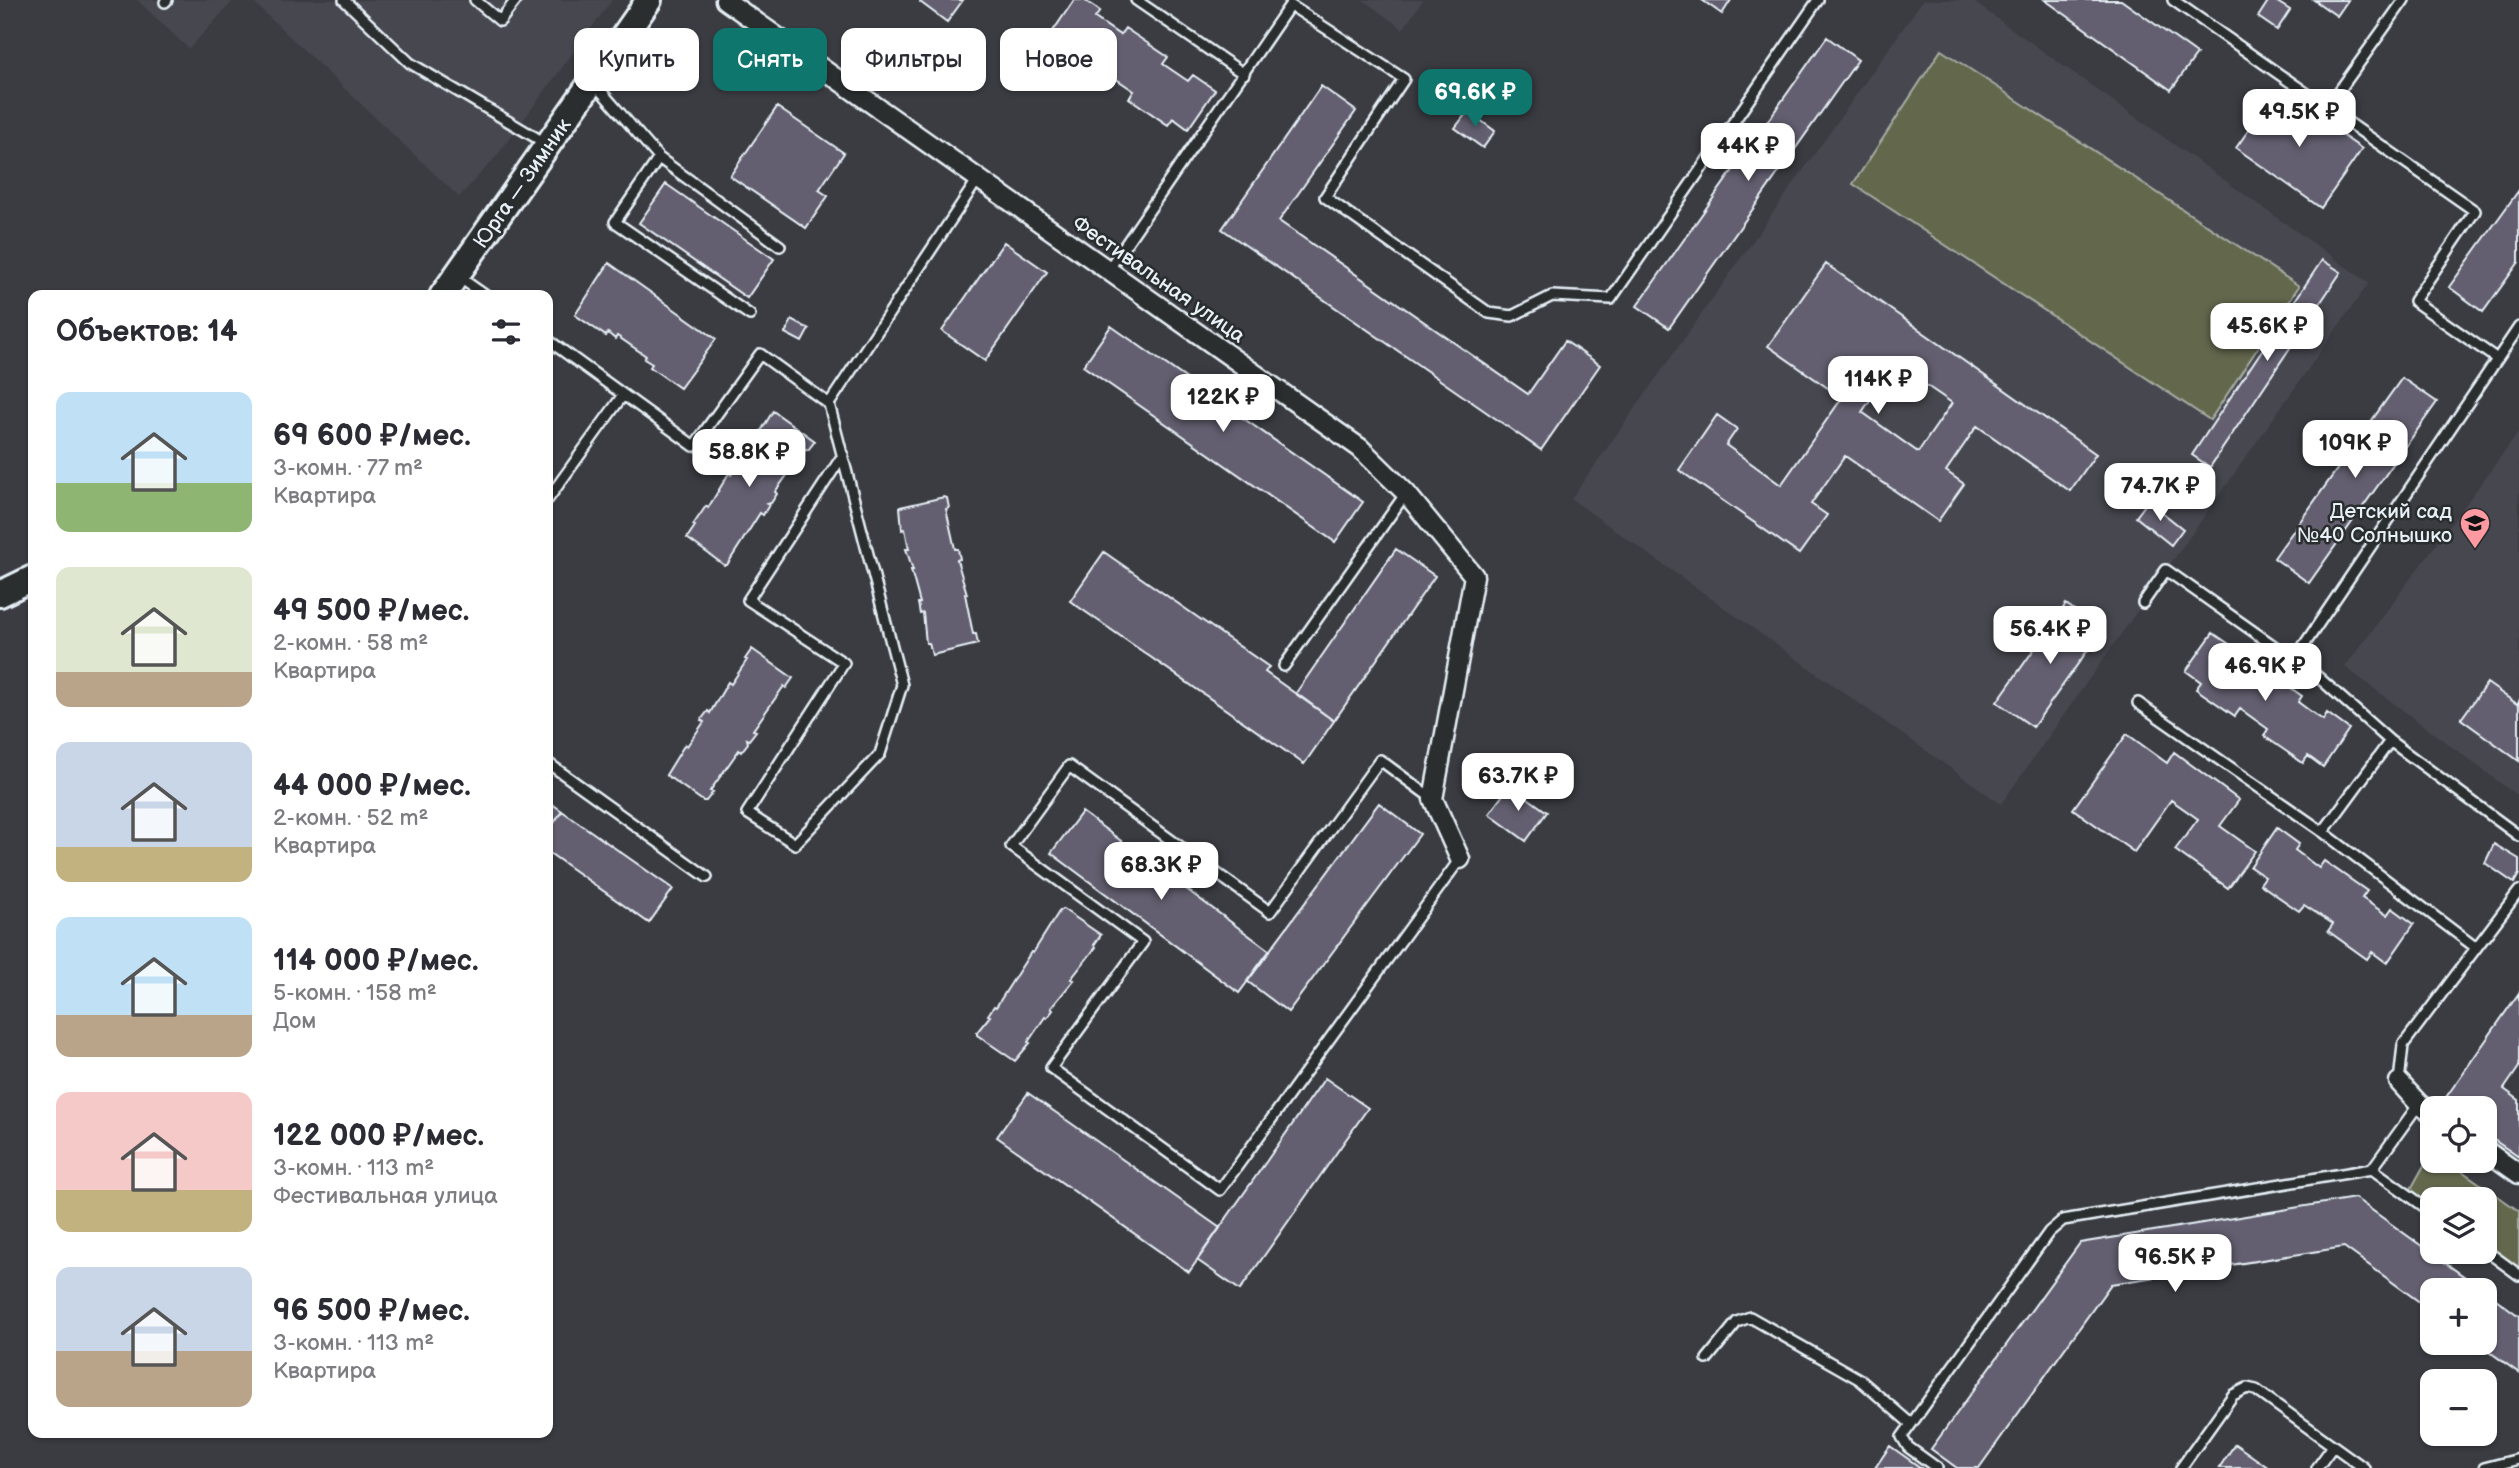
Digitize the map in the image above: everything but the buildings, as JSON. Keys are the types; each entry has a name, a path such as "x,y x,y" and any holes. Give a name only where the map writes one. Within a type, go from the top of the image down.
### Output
{"street":[{"name":"Юрга — Зимник","path":"630,28 649,0"},
{"name":"Фестивальная улица","path":"725,0 1360,448 1406,493 1474,576 1433,799"},
{"name":"Юрга — Зимник","path":"447,290 546,144 586,91"},
{"path":"0,594 28,580"},
{"path":"1433,799 1460,859"},
{"path":"2399,1082 2420,1103"},
{"path":"2497,1158 2519,1174"}],"lane":[{"path":"344,0 410,63 546,144"},
{"path":"475,0 500,21 516,0"},
{"path":"1136,0 1244,74"},
{"path":"1108,270 1290,5 1404,79 1325,197 1489,313 1512,316 1552,296 1611,299 1818,0"},
{"path":"2173,0 2475,211 2414,301 2497,359"},
{"path":"2327,108 2404,0"},
{"path":"601,91 659,158 780,246"},
{"path":"659,158 615,222 750,314"},
{"path":"829,404 978,179"},
{"path":"458,276 478,290"},
{"path":"2294,660 2519,327"},
{"path":"553,344 694,446 760,354 829,404 843,455 902,685 880,754 795,844 747,813 844,663 748,600 843,455"},
{"path":"553,492 623,395"},
{"path":"1284,666 1406,493"},
{"path":"2143,603 2166,570 2294,660 2390,741 2519,836"},
{"path":"2138,703 2323,832 2475,947"},
{"path":"2323,832 2390,741"},
{"path":"1433,799 1380,760 1270,912 1069,766 1011,846 1143,942 1051,1068 1220,1190 1460,859"},
{"path":"553,767 707,877"},
{"path":"2399,1082 2403,1045 2519,891"},
{"path":"1937,1468 1904,1442 1902,1437 2049,1232 2063,1220 2372,1169 2420,1116"},
{"path":"2372,1169 2420,1204"},
{"path":"2497,1259 2519,1275"},
{"path":"1707,1359 1737,1322 1750,1317 1859,1379 1911,1424"},
{"path":"2181,1468 2233,1395 2247,1388 2256,1390 2364,1468"},
{"path":"2317,1468 2333,1446"},
{"path":"2484,1468 2519,1459"}],"shaded area":[{"path":"137,0 234,0 189,49"},
{"path":"251,0 612,0 591,28 574,28 574,51 496,157 459,197"},
{"path":"1363,0 1423,0 1403,29"},
{"path":"1923,0 1971,0 2369,283 2001,804 1571,499"},
{"name":"Детский сад №40 Солнышко","path":"2519,432 2519,797 2345,667"}],"green space":[{"path":"1941,50 2299,286 2210,420 1853,184"},
{"path":"2420,1173 2465,1173 2485,1187 2420,1187 2420,1205 2407,1196"},
{"path":"2497,1196 2519,1211 2519,1271 2497,1256"}],"place":[{"name":"Детский сад №40 Солнышко","path":"2475,550"}]}
